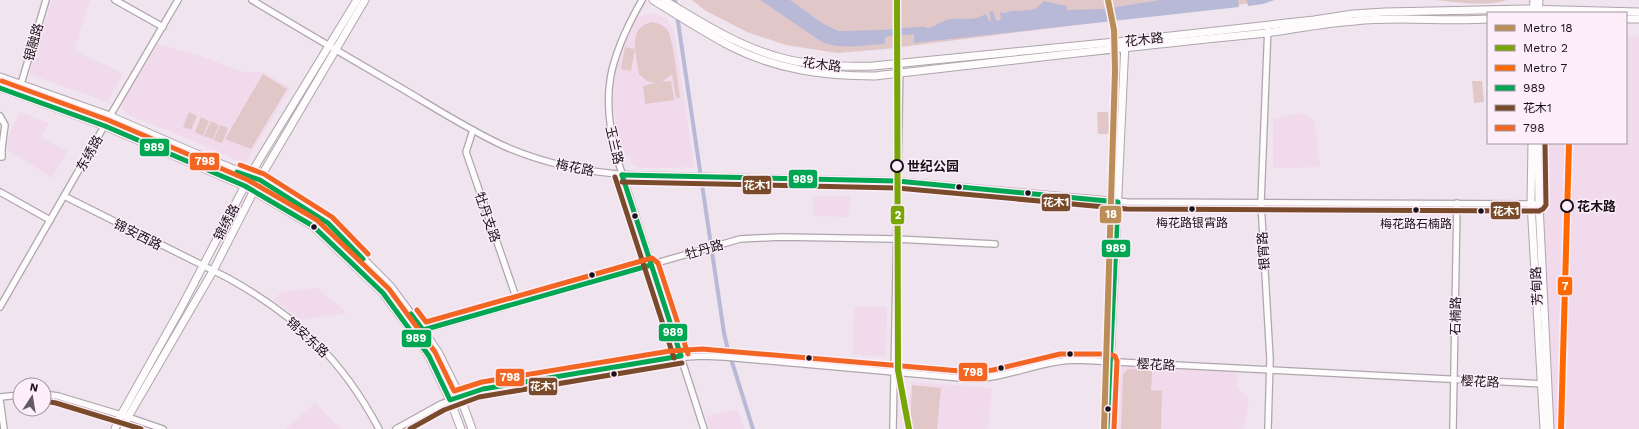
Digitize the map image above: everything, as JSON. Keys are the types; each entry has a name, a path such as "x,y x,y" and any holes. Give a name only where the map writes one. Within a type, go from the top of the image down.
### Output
{"main road":[{"name":"锦绣路","path":"115,429 121,414 250,177 357,0"},
{"name":"锦绣路","path":"124,429 128,417 213,271 260,180 365,0"},
{"name":"花木路","path":"653,0 671,11 736,41 781,58 837,67 900,64 1354,21 1385,19 1487,19"},
{"path":"1534,0 1536,11"},
{"path":"1536,11 1539,0"},
{"name":"花木路","path":"667,2 686,17 732,47 780,66 837,76 874,76 1122,44"},
{"name":"花木路","path":"1268,29 1353,14 1377,12 1639,12"},
{"path":"1627,19 1639,19"},
{"path":"1107,429 1108,361 1122,44"},
{"path":"0,77 110,116 260,180 328,223 391,288 424,330 438,352 460,396 472,429"},
{"path":"0,88 105,126 245,186 313,226 383,293 429,356 450,400 460,429"},
{"name":"芳甸路","path":"1532,144 1531,203 1544,384 1550,429"},
{"name":"芳甸路","path":"1538,144 1544,429"},
{"path":"1103,429 1108,361"}],"street":[{"name":"银融路","path":"21,84 46,0"},
{"path":"115,0 163,27"},
{"name":"东绣路","path":"0,308 178,0"},
{"name":"梅花路","path":"252,0 473,130 512,149 547,162 585,170 622,175 898,181 1115,202 1539,204"},
{"name":"玉兰路","path":"642,0 619,44 614,62 609,86 608,109 610,125 622,175 704,429"},
{"name":"银宵路","path":"1268,29 1260,202 1270,370 1268,429"},
{"path":"893,429 900,64"},
{"path":"0,116 5,125 2,157 0,157"},
{"name":"牡丹支路","path":"473,130 466,152 518,303"},
{"path":"0,192 50,220"},
{"name":"锦安西路","path":"64,196 213,271"},
{"name":"石楠路","path":"1453,429 1457,203"},
{"name":"牡丹路","path":"424,330 705,248 747,238 896,239 995,244"},
{"name":"锦安东路","path":"213,271 264,300 288,317 310,336 331,358 362,397 379,429"},
{"name":"樱花路","path":"396,429 450,400 483,389 681,356 740,358 980,379 1011,374 1055,362 1070,360 1544,384"},
{"path":"52,395 121,414 163,429"},
{"path":"4,429 0,398 12,396"}],"shaded area":[{"path":"52,0 90,0 74,51 123,73 107,102 29,74"},
{"path":"692,0 1276,0 885,49 837,53 786,45 747,32 706,11"},
{"path":"1435,0 1506,0 1482,4"},
{"path":"651,13 666,18 674,31 694,167 641,168 634,165 624,153 617,133 613,105 615,74 618,59 635,20 640,16"},
{"path":"652,22 665,27 670,36 680,98 676,98 672,74 662,82 671,81 674,100 645,104 643,86 656,83 647,81 639,74 635,43 639,30 644,25"},
{"path":"1627,36 1639,37 1639,429 1552,429 1544,314 1543,144 1627,144"},
{"path":"158,44 200,56 244,72 263,72 291,88 246,162 234,159 126,114 121,105"},
{"path":"625,47 635,49 631,71 621,69"},
{"path":"263,74 287,89 251,149 225,139"},
{"path":"1472,81 1482,81 1484,102 1474,103"},
{"path":"20,112 49,123 41,138 67,151 52,178 4,147"},
{"path":"189,112 197,116 191,130 183,127"},
{"path":"1097,112 1108,112 1109,134 1098,134"},
{"path":"1300,113 1314,120 1320,167 1273,168 1273,119"},
{"path":"201,117 209,121 203,136 195,132"},
{"path":"211,121 219,125 213,139 204,136"},
{"path":"220,125 228,128 222,143 214,140"},
{"path":"813,196 851,196 849,217 813,216"},
{"path":"317,288 347,313 301,320 274,300 281,292"},
{"path":"854,306 887,307 886,356 853,355"},
{"path":"1124,365 1237,371 1237,387 1249,400 1244,429 1114,429 1117,372 1119,368"},
{"path":"1129,369 1152,371 1151,390 1162,391 1161,429 1121,429 1123,374"},
{"path":"911,382 992,388 988,429 907,429"},
{"path":"912,385 941,388 937,429 910,429"},
{"path":"315,403 341,429 286,429"},
{"path":"737,409 744,429 709,429 706,416"}],"water":[{"path":"760,0 790,0 822,23 838,31 885,30 885,44 837,46 822,42"},
{"path":"1160,0 1238,0 1239,7 914,43 914,29 931,27 950,19 972,19 986,14 989,21 991,20 989,12 993,11 996,20 999,21 1001,18 1000,12 1005,13 1010,11 1031,10 1040,6 1043,1 1067,6 1067,10 1103,9"},
{"path":"1247,0 1274,0 1263,4 1248,6"}],"waterway":[{"path":"675,0 676,8"},
{"path":"677,15 724,333 753,429"},
{"path":"876,34 923,30"}],"metro line":[{"name":"2","path":"897,0 898,370 909,429"},
{"name":"18","path":"1104,429 1115,70 1114,30 1108,0"},
{"name":"7","path":"1561,429 1569,144"}],"transit line":[{"name":"798","path":"2,81 108,120 248,180 317,220 389,289 435,352 454,391 482,382 670,351 702,349 972,372 993,370 1060,354 1110,354 1115,356 1117,361 1114,429"},
{"name":"989","path":"0,88 105,126 245,186 313,226 383,293 429,356 450,400 483,389 681,356 622,175"},
{"name":"花木1","path":"622,182 897,188 1127,209 1539,211 1546,205 1545,144"},
{"name":"798","path":"240,165 264,174 332,217 368,254"},
{"name":"989","path":"237,172 260,180 328,223 363,259"},
{"name":"989","path":"622,175 897,181 1118,202 1107,429"},
{"name":"花木1","path":"615,177 674,358"},
{"name":"798","path":"417,310 426,322 652,258 658,263 688,354"},
{"name":"989","path":"411,314 423,330 651,265"},
{"name":"花木1","path":"410,429 444,410 479,397 682,363"},
{"name":"花木1","path":"52,402 141,429"}],"place":[{"name":"世纪公园","path":"897,166"},
{"name":"花木路","path":"1567,206"},
{"name":"梅花路银霄路","path":"1192,209"},
{"name":"梅花路石楠路","path":"1416,210"}]}
